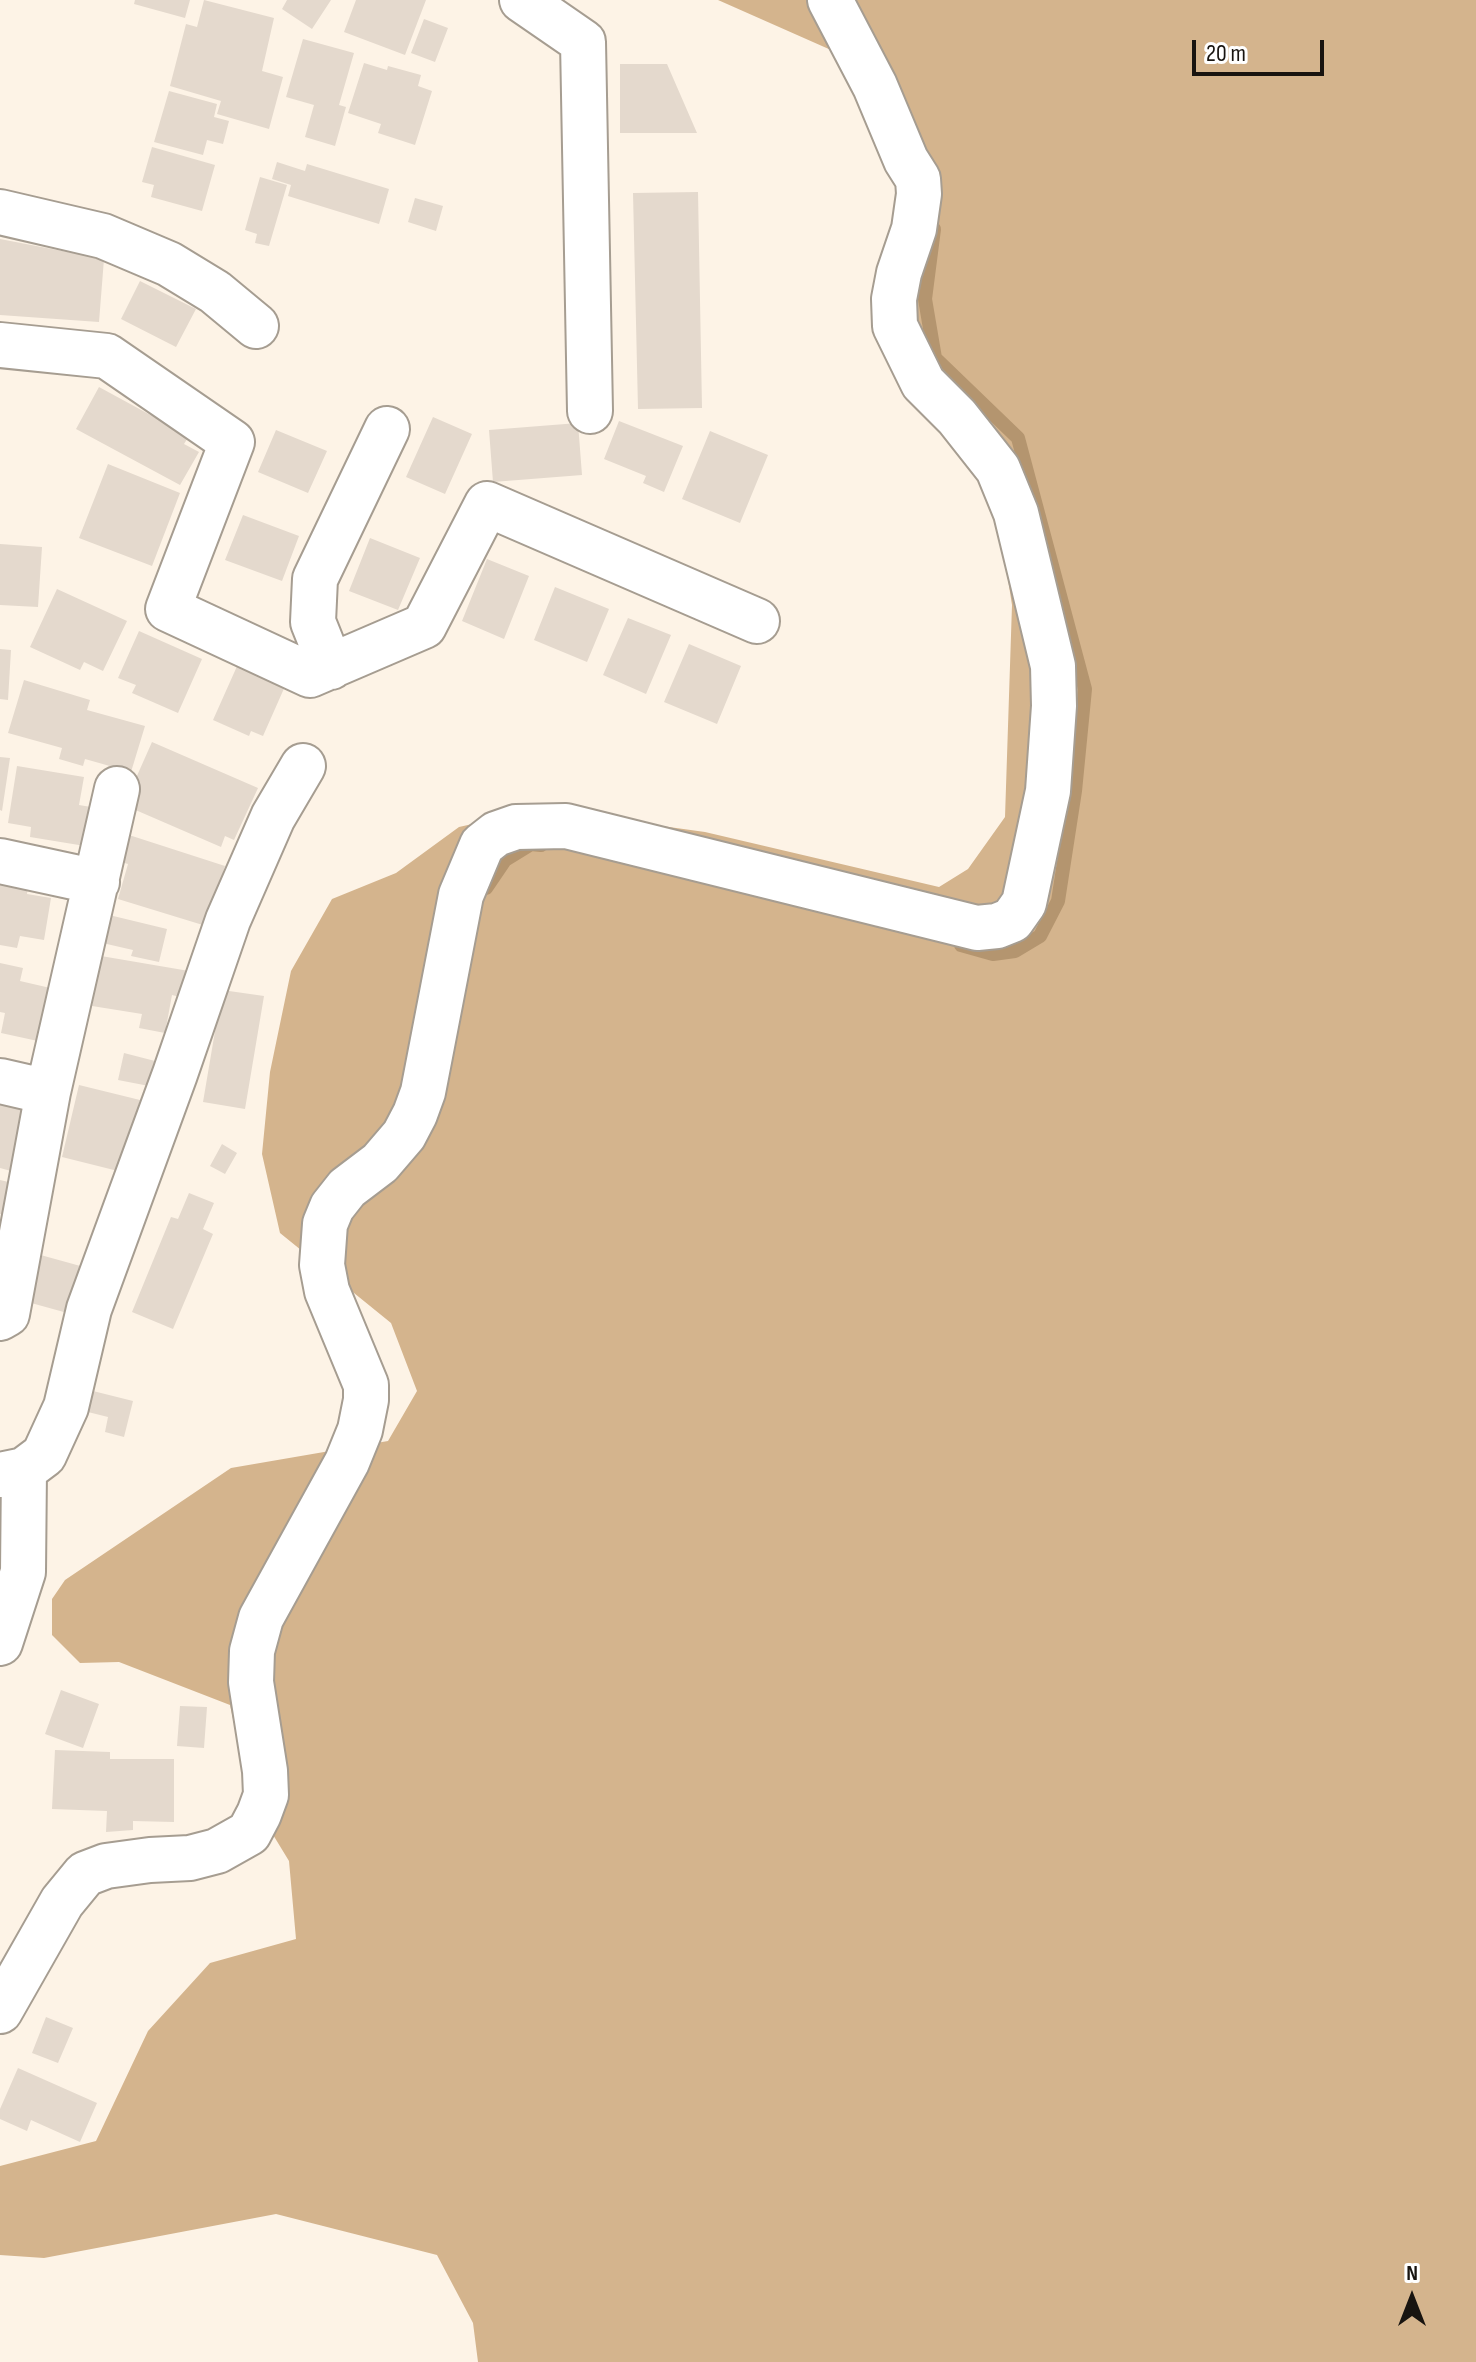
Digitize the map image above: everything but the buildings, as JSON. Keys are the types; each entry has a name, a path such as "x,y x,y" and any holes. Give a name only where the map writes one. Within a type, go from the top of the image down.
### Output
{"street":[{"path":"522,0 583,42 590,411"},
{"path":"0,2011 62,1902 85,1874 106,1866 190,1858 217,1851 249,1833 259,1814 266,1795 265,1771 251,1682 252,1651 261,1618 347,1462 360,1430 366,1400 366,1385 327,1291 322,1265 325,1224 332,1207 347,1188 380,1163 404,1135 415,1114 423,1092 461,895 482,845 496,834 516,827 566,826 977,928 997,926 1012,920 1024,903 1048,791 1054,706 1050,651 1016,513 998,469 957,417 923,383 895,326 894,299 914,229 918,179 906,160 875,86 830,0"},
{"path":"0,212 103,236 169,264 215,292 256,326"},
{"path":"0,345 107,356 232,442 168,609 310,675 424,626 487,504 757,621"},
{"path":"331,667 313,622 315,579 387,429"},
{"path":"0,1643 23,1572 12,1473 44,1455 66,1407 89,1309 228,920 273,817 303,766"},
{"path":"0,1318 7,1314 48,1092 117,789"},
{"path":"0,861 97,882"},
{"path":"0,1081 48,1092"}],"shaded area":[{"path":"718,0 1476,0 1476,2362 478,2362 473,2323 437,2255 276,2214 44,2258 0,2255 0,2166 96,2141 148,2031 210,1963 296,1939 289,1861 250,1797 230,1705 119,1662 80,1663 52,1635 52,1599 65,1580 231,1468 388,1441 417,1391 391,1323 280,1233 262,1154 270,1072 291,971 332,899 396,873 459,827 539,809 705,832 939,887 968,869 1005,817 1012,605 989,459 907,354 914,168 875,74 831,50"}],"waterway":[{"path":"934,229 925,299 935,358 1018,438 1085,689 1075,791 1058,901 1040,936 1015,951 993,954 961,945"},
{"path":"486,888 505,860 531,844 541,845"}]}
